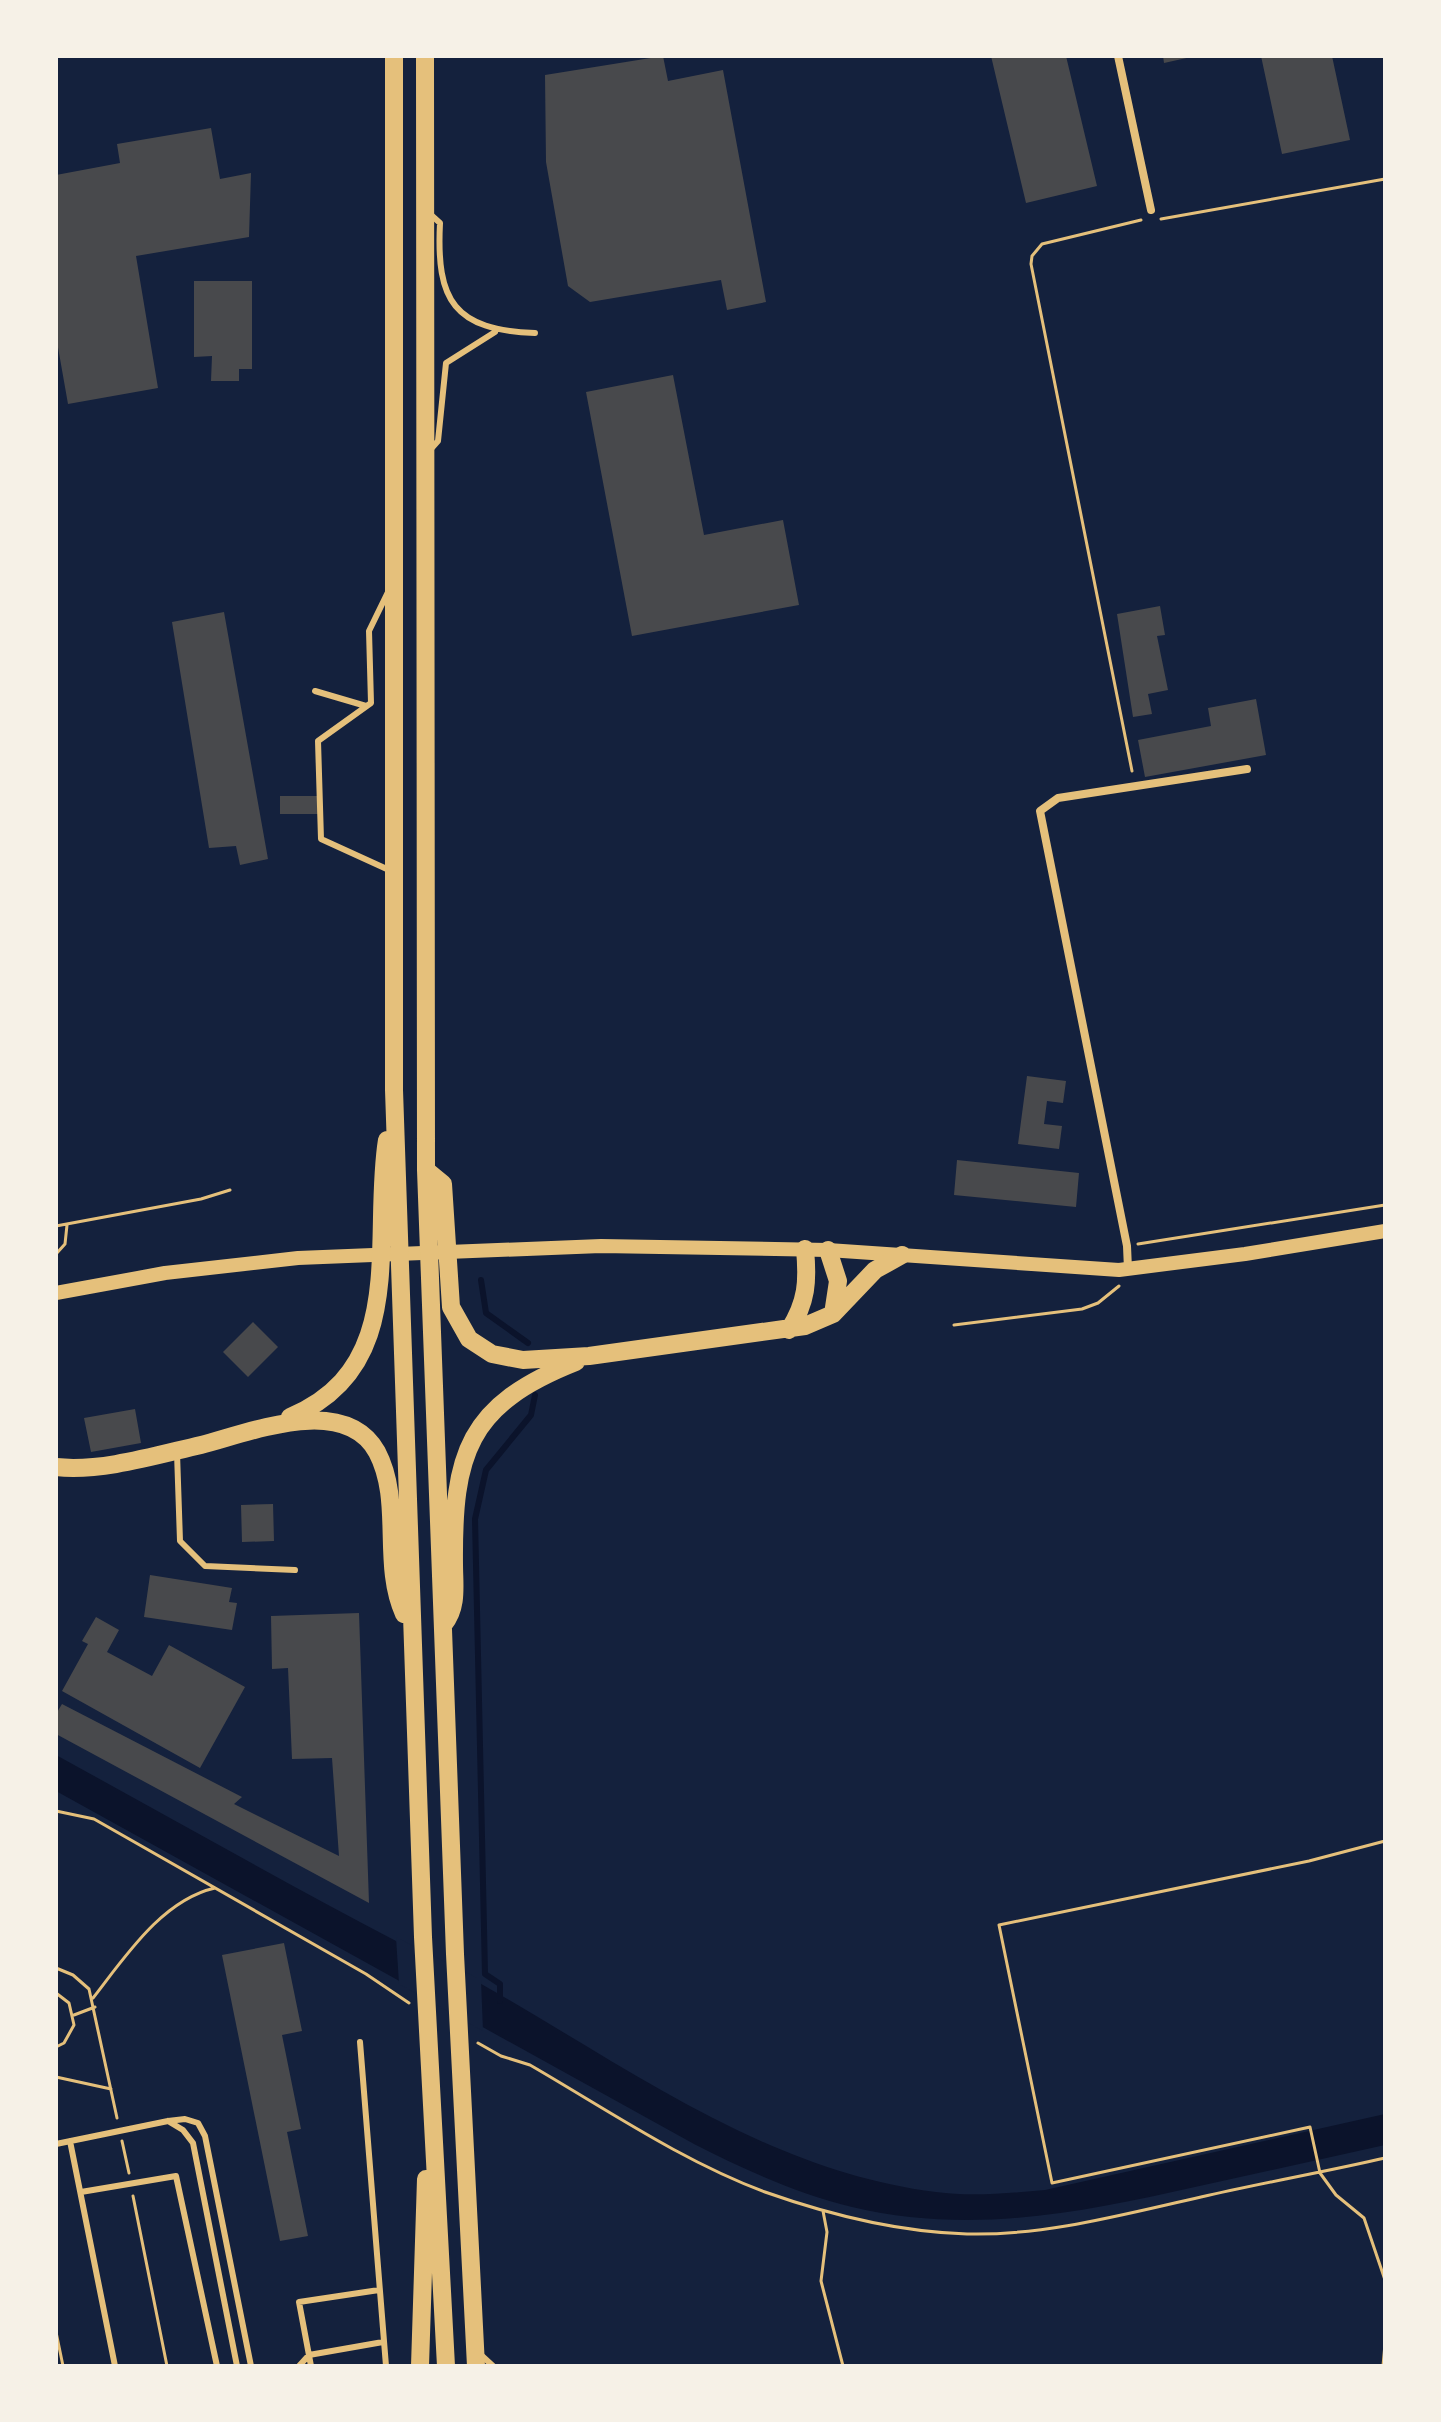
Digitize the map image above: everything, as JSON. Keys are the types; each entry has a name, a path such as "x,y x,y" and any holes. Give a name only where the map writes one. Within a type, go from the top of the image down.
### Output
{"highway":[{"path":"394,56 391,585 394,1090 423,1937 446,2366"},
{"path":"425,56 426,1170 455,1954 476,2358"},
{"path":"267,1427 304,1411 337,1385 352,1367 373,1322 383,1274 382,1182 394,1090"},
{"path":"426,1170 443,1184 448,1292 459,1325 481,1350 506,1358 589,1356 789,1330 819,1322 833,1314 875,1270 902,1255"},
{"path":"789,1330 805,1301 808,1280 805,1249"},
{"path":"828,1250 838,1281 833,1314"},
{"path":"442,1626 454,1600 457,1479 476,1433 502,1401 518,1389 589,1356"},
{"path":"56,1467 102,1464 177,1450 267,1427 319,1420 356,1432 370,1442 384,1472 395,1589 411,1628"},
{"path":"420,2366 428,2020"}],"street":[{"path":"1118,56 1151,210"},
{"path":"1128,1269 1127,1246 1040,811 1058,798 1247,769"},
{"path":"56,1293 226,1265 364,1253 628,1246 805,1249 1128,1269 1385,1232"}],"lane":[{"path":"423,208 440,223 438,249 445,290 468,319 495,332 535,333"},
{"path":"423,458 438,441 446,363 495,332"},
{"path":"391,585 369,631 371,703 318,741 321,839 393,872"},
{"path":"315,691 366,706"},
{"path":"177,1450 180,1541 188,1550 205,1566 295,1570"},
{"path":"360,2042 386,2366"},
{"path":"56,2144 168,2121 185,2119 198,2123 205,2136 251,2366"},
{"path":"168,2121 183,2130 193,2143 237,2366"},
{"path":"70,2141 115,2366"},
{"path":"81,2192 176,2176 180,2182 217,2366"},
{"path":"311,2366 299,2302 379,2290"},
{"path":"299,2366 309,2355 383,2342"},
{"path":"476,2358 493,2366"}],"path":[{"path":"1135,787 1031,264 1032,256 1042,244 1137,222 1151,210 1154,216 1165,219 1385,179"},
{"path":"56,1226 201,1199 230,1190"},
{"path":"1127,1246 1385,1205"},
{"path":"56,1254 65,1244 67,1224"},
{"path":"954,1325 1082,1309 1116,1290 1124,1282 1128,1269"},
{"path":"56,1811 94,1819 366,1974 392,1994"},
{"path":"1385,1841 1309,1861 999,1925 1052,2183 1310,2127 1320,2170 1336,2195 1364,2218 1385,2280"},
{"path":"92,1998 145,1931 184,1899 215,1888"},
{"path":"56,1968 73,1975 89,1989 95,2007 167,2366"},
{"path":"56,1993 69,2003 74,2015 73,2031 64,2043 56,2047"},
{"path":"74,2015 95,2007"},
{"path":"501,2056 530,2065 691,2158 763,2191 823,2211 924,2231 969,2234 1022,2231 1097,2220 1385,2158"},
{"path":"56,2077 111,2089"},
{"path":"823,2211 827,2232 821,2281 843,2366"},
{"path":"56,2332 63,2366"},
{"path":"1383,2366 1385,2344"}],"water":[{"path":"56,1755 353,1918 472,1979 700,2111 756,2139 814,2162 874,2180 950,2193 1045,2190 1385,2114 1385,2145 1109,2205 1024,2217 939,2219 896,2215 831,2201 771,2180 694,2144 56,1791"}],"pier":[{"path":"396,1937 481,1980 483,2031 399,1984"}],"building":[{"path":"663,56 668,81 723,70 766,302 727,310 721,280 590,302 568,286 546,162 545,75"},
{"path":"991,56 1066,56 1097,186 1026,203"},
{"path":"1163,56 1190,56 1191,57 1164,63"},
{"path":"1261,56 1332,56 1350,140 1282,154"},
{"path":"211,128 220,179 251,173 249,237 136,256 158,388 68,404 56,336 56,175 120,163 117,144"},
{"path":"194,281 252,281 252,369 239,369 239,381 211,381 212,356 194,357"},
{"path":"673,375 704,535 783,520 799,605 632,636 586,392"},
{"path":"1160,606 1165,635 1157,636 1168,690 1148,694 1152,714 1133,717 1117,614"},
{"path":"224,612 268,859 240,865 236,846 209,848 172,622"},
{"path":"1256,699 1266,755 1145,777 1138,740 1211,726 1208,708"},
{"path":"280,796 318,796 318,814 280,814"},
{"path":"1027,1076 1066,1081 1063,1103 1047,1101 1044,1124 1062,1126 1059,1149 1018,1144"},
{"path":"957,1160 1079,1173 1076,1207 954,1195"},
{"path":"253,1322 278,1347 248,1377 223,1352"},
{"path":"135,1409 141,1443 91,1452 84,1418"},
{"path":"273,1504 274,1541 242,1542 241,1505"},
{"path":"150,1575 232,1588 229,1602 237,1603 232,1630 144,1617"},
{"path":"359,1613 369,1903 56,1734 56,1714 62,1704 242,1797 234,1804 339,1856 332,1758 292,1759 288,1668 272,1669 271,1616"},
{"path":"96,1617 119,1630 107,1652 152,1676 169,1645 245,1687 200,1768 62,1691 88,1644 82,1641"},
{"path":"284,1943 302,2031 282,2035 301,2129 287,2132 308,2236 280,2241 222,1955"}],"waterway":[{"path":"481,1280 486,1313 528,1343"},
{"path":"500,2001 500,1984 485,1974 475,1519 486,1470 531,1415 535,1395"}]}
